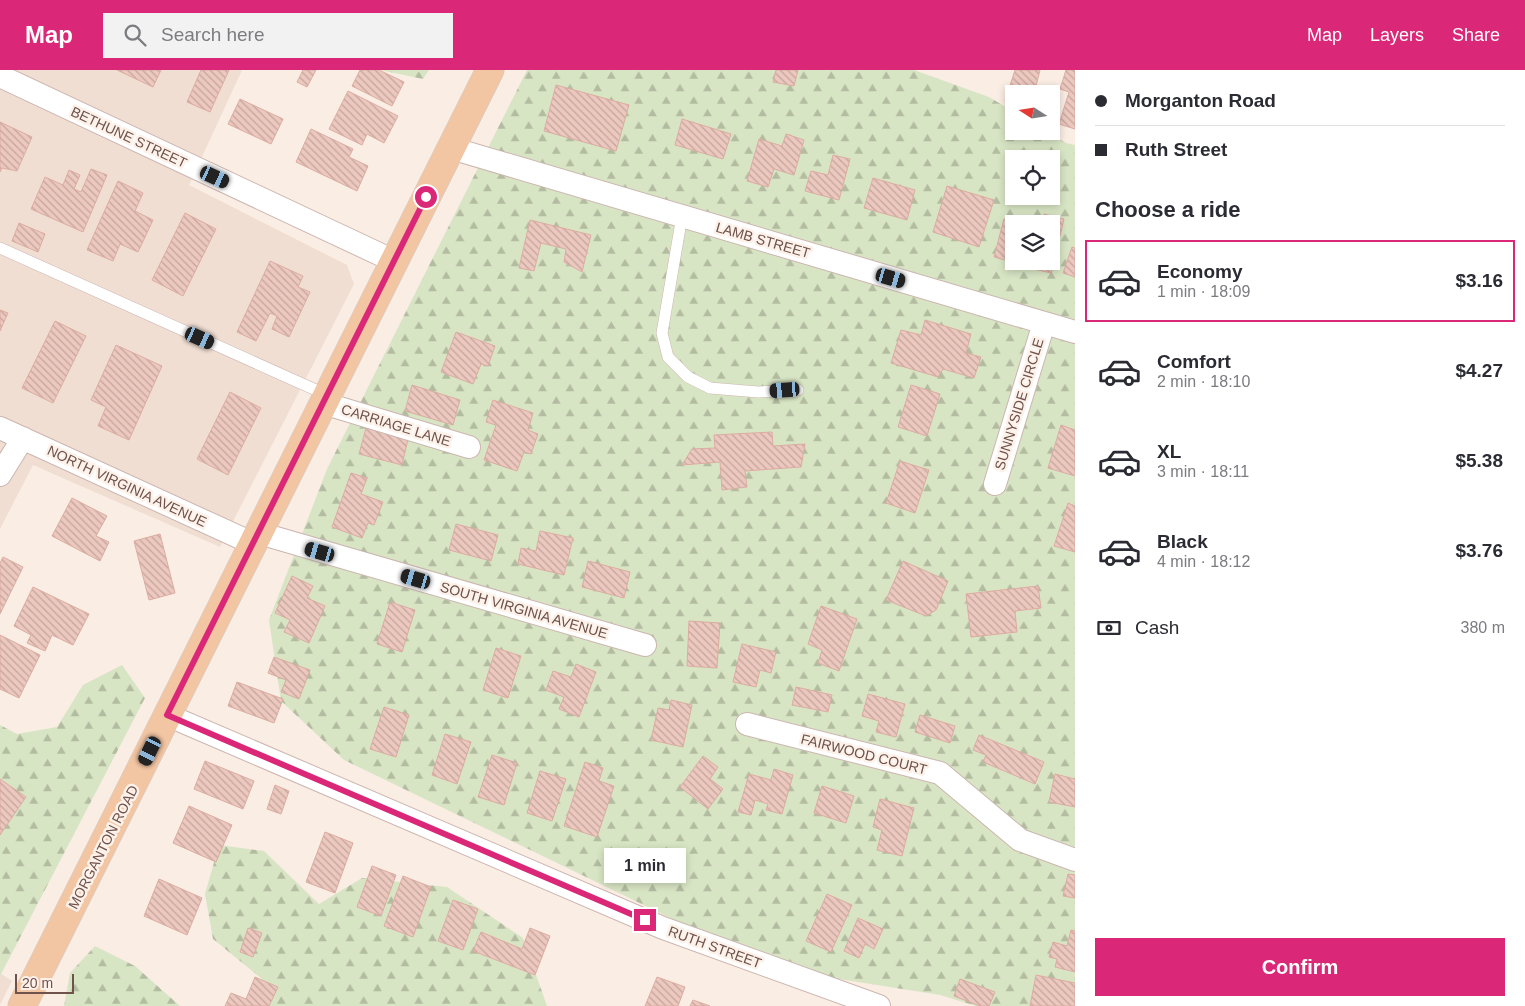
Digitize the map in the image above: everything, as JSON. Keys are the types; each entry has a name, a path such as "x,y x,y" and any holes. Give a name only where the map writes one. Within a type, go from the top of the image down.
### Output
{"main road":[{"name":"MORGANTON ROAD","path":"22,1006 490,70"}],"street":[{"name":"BETHUNE STREET","path":"0,76 394,261"},
{"name":"LAMB STREET","path":"451,148 1075,332"},
{"name":"SUNNYSIDE CIRCLE","path":"995,484 1044,323"},
{"name":"CARRIAGE LANE","path":"325,399 469,447"},
{"name":"NORTH VIRGINIA AVENUE","path":"0,428 256,538"},
{"path":"0,475 23,438"},
{"name":"SOUTH VIRGINIA AVENUE","path":"256,538 645,645"},
{"name":"RUTH STREET","path":"167,715 663,928 879,1006"},
{"name":"FAIRWOOD COURT","path":"746,724 940,773 1020,840 1075,860"}],"lane":[{"path":"682,216 662,333 668,357 688,377 710,388 758,392 798,390"},
{"path":"0,248 325,399"}],"shaded area":[{"path":"0,70 242,70 189,185 347,265 354,284 220,547 33,465 0,529"},
{"path":"0,973 12,981 0,1005"}],"green space":[{"path":"380,70 429,70 423,79"},
{"path":"527,70 914,70 989,97 1005,107 1005,140 1060,139 1075,145 1075,1006 976,1006 940,995 776,969 344,760 281,701 269,620 327,469"},
{"path":"122,665 145,698 0,976 0,725 17,734 57,727 83,685"},
{"path":"219,845 264,851 319,904 362,878 447,887 523,938 547,1006 264,1006 262,979 213,939 205,894"},
{"path":"95,946 135,966 180,1006 64,1006 70,973"}],"building":[{"path":"117,70 161,70 153,87"},
{"path":"201,70 229,70 210,112 187,102"},
{"path":"303,70 316,70 307,87 297,82"},
{"path":"360,70 379,70 404,82 392,106 352,86"},
{"path":"776,70 798,70 794,86 773,82"},
{"path":"1015,70 1040,70 1036,85 1010,85"},
{"path":"1066,70 1075,70 1075,129 1060,124 1069,92 1060,89"},
{"path":"556,85 629,105 616,151 544,131"},
{"path":"348,91 398,116 384,143 367,134 362,145 329,129"},
{"path":"240,99 283,119 271,144 228,124"},
{"path":"682,119 731,134 723,159 675,145"},
{"path":"0,122 32,137 17,171 2,168 0,172"},
{"path":"311,129 353,149 349,157 368,166 357,191 296,162"},
{"path":"786,134 804,140 794,175 774,169 768,187 747,181 759,139 782,146"},
{"path":"833,155 850,159 839,200 805,191 811,171 828,175"},
{"path":"91,169 107,175 83,232 31,209 45,177 63,185 69,170 80,175 74,189 81,192"},
{"path":"873,178 915,190 907,220 864,208"},
{"path":"118,181 143,193 135,211 153,220 138,252 120,244 113,261 87,250"},
{"path":"947,186 994,200 979,247 933,232"},
{"path":"185,213 216,229 183,296 152,280"},
{"path":"1060,218 1064,219 1060,236"},
{"path":"1004,219 1005,219 1005,260 994,257"},
{"path":"530,220 591,235 582,272 564,262 566,249 541,243 534,271 519,268"},
{"path":"19,223 45,234 38,252 12,241"},
{"path":"1072,247 1075,248 1075,277 1063,273"},
{"path":"270,261 303,276 298,287 310,292 289,337 272,329 277,316 270,313 256,341 237,332"},
{"path":"1038,270 1052,270 1051,273"},
{"path":"0,310 8,313 0,331"},
{"path":"925,320 971,334 966,353 981,357 974,378 943,369 938,377 891,363 901,330 921,335"},
{"path":"55,321 86,336 53,403 22,388"},
{"path":"456,332 495,346 488,366 481,364 473,384 441,372"},
{"path":"116,345 162,366 129,440 98,426 106,407 91,400"},
{"path":"412,385 460,400 453,425 405,411"},
{"path":"911,385 940,394 927,436 898,427"},
{"path":"230,392 261,408 228,475 197,459"},
{"path":"493,400 533,413 528,430 538,434 531,454 524,452 517,471 484,460 496,425 486,422"},
{"path":"1061,425 1075,430 1075,476 1048,468"},
{"path":"366,428 408,439 402,465 359,454"},
{"path":"772,432 773,446 805,444 801,467 745,471 747,487 722,490 720,462 682,465 692,449 715,448 714,435"},
{"path":"900,461 929,470 915,513 886,503"},
{"path":"351,473 367,478 361,494 383,502 374,525 368,523 362,538 332,527"},
{"path":"72,498 107,516 96,536 109,542 100,561 52,536"},
{"path":"1068,503 1075,506 1075,552 1054,546"},
{"path":"456,524 498,535 491,561 449,550"},
{"path":"540,531 573,538 564,575 518,564 521,548 536,551"},
{"path":"160,534 175,593 149,600 134,541"},
{"path":"3,557 23,567 0,614 0,563"},
{"path":"588,561 630,572 624,598 582,587"},
{"path":"903,561 948,581 936,610 926,616 886,600"},
{"path":"292,576 313,586 307,598 325,606 309,643 284,632 290,620 275,613"},
{"path":"1038,586 1041,608 1015,611 1017,632 971,637 966,594"},
{"path":"33,587 89,614 73,645 52,635 45,651 27,643 31,635 14,626"},
{"path":"390,602 415,610 402,652 377,644"},
{"path":"821,606 857,619 839,671 818,663 822,650 808,644"},
{"path":"689,621 720,623 717,668 687,666"},
{"path":"0,635 40,655 19,698 0,689"},
{"path":"742,644 776,652 771,673 760,670 756,687 733,682"},
{"path":"496,648 521,656 508,698 483,690"},
{"path":"274,657 310,670 299,699 281,692 286,680 268,673"},
{"path":"576,664 596,672 579,717 559,709 564,697 546,690 553,671 571,677"},
{"path":"237,682 283,699 274,723 228,706"},
{"path":"796,687 832,695 828,712 792,705"},
{"path":"868,694 905,704 896,737 876,732 879,721 862,716"},
{"path":"671,700 692,705 683,747 651,740 658,708 669,710"},
{"path":"384,707 409,715 396,757 370,749"},
{"path":"920,715 955,726 950,743 915,732"},
{"path":"445,734 471,742 457,784 432,775"},
{"path":"979,735 1044,762 1035,784 983,762 986,755 973,750"},
{"path":"492,755 517,763 504,805 478,797"},
{"path":"703,756 718,767 710,779 723,789 708,809 680,787"},
{"path":"205,761 254,781 243,809 194,789"},
{"path":"585,762 603,768 599,781 614,786 597,837 564,826"},
{"path":"774,769 793,775 782,814 766,810 768,804 755,800 751,815 738,812 749,774 771,780"},
{"path":"540,771 566,779 552,821 527,813"},
{"path":"1055,774 1075,779 1075,807 1049,802"},
{"path":"0,779 26,797 0,835"},
{"path":"275,785 289,791 281,814 267,809"},
{"path":"822,786 854,796 846,823 814,813"},
{"path":"880,799 914,808 902,856 877,850 882,830 873,827"},
{"path":"189,806 232,825 216,862 173,843"},
{"path":"325,832 353,843 335,893 306,882"},
{"path":"372,866 396,875 381,916 357,907"},
{"path":"1068,874 1075,875 1075,898 1063,896"},
{"path":"403,876 431,887 413,937 384,926"},
{"path":"159,879 202,898 187,935 144,916"},
{"path":"827,894 852,905 831,952 806,941"},
{"path":"453,900 478,909 463,950 438,941"},
{"path":"858,918 883,929 874,949 865,944 859,958 844,951"},
{"path":"248,928 262,933 253,957 240,952"},
{"path":"530,928 550,936 535,975 473,951 481,932 522,949"},
{"path":"1071,930 1075,931 1075,972 1055,967 1057,959 1049,957 1053,942 1067,946"},
{"path":"1036,975 1075,983 1075,1006 1030,1006"},
{"path":"255,977 278,987 269,1006 225,1006 231,993 246,999"},
{"path":"657,977 685,987 678,1006 645,1006"},
{"path":"960,979 995,992 989,1006 980,1006 954,996"},
{"path":"693,1000 710,1006 690,1006"}],"route":[{"path":"426,197 167,715 645,920"}]}
